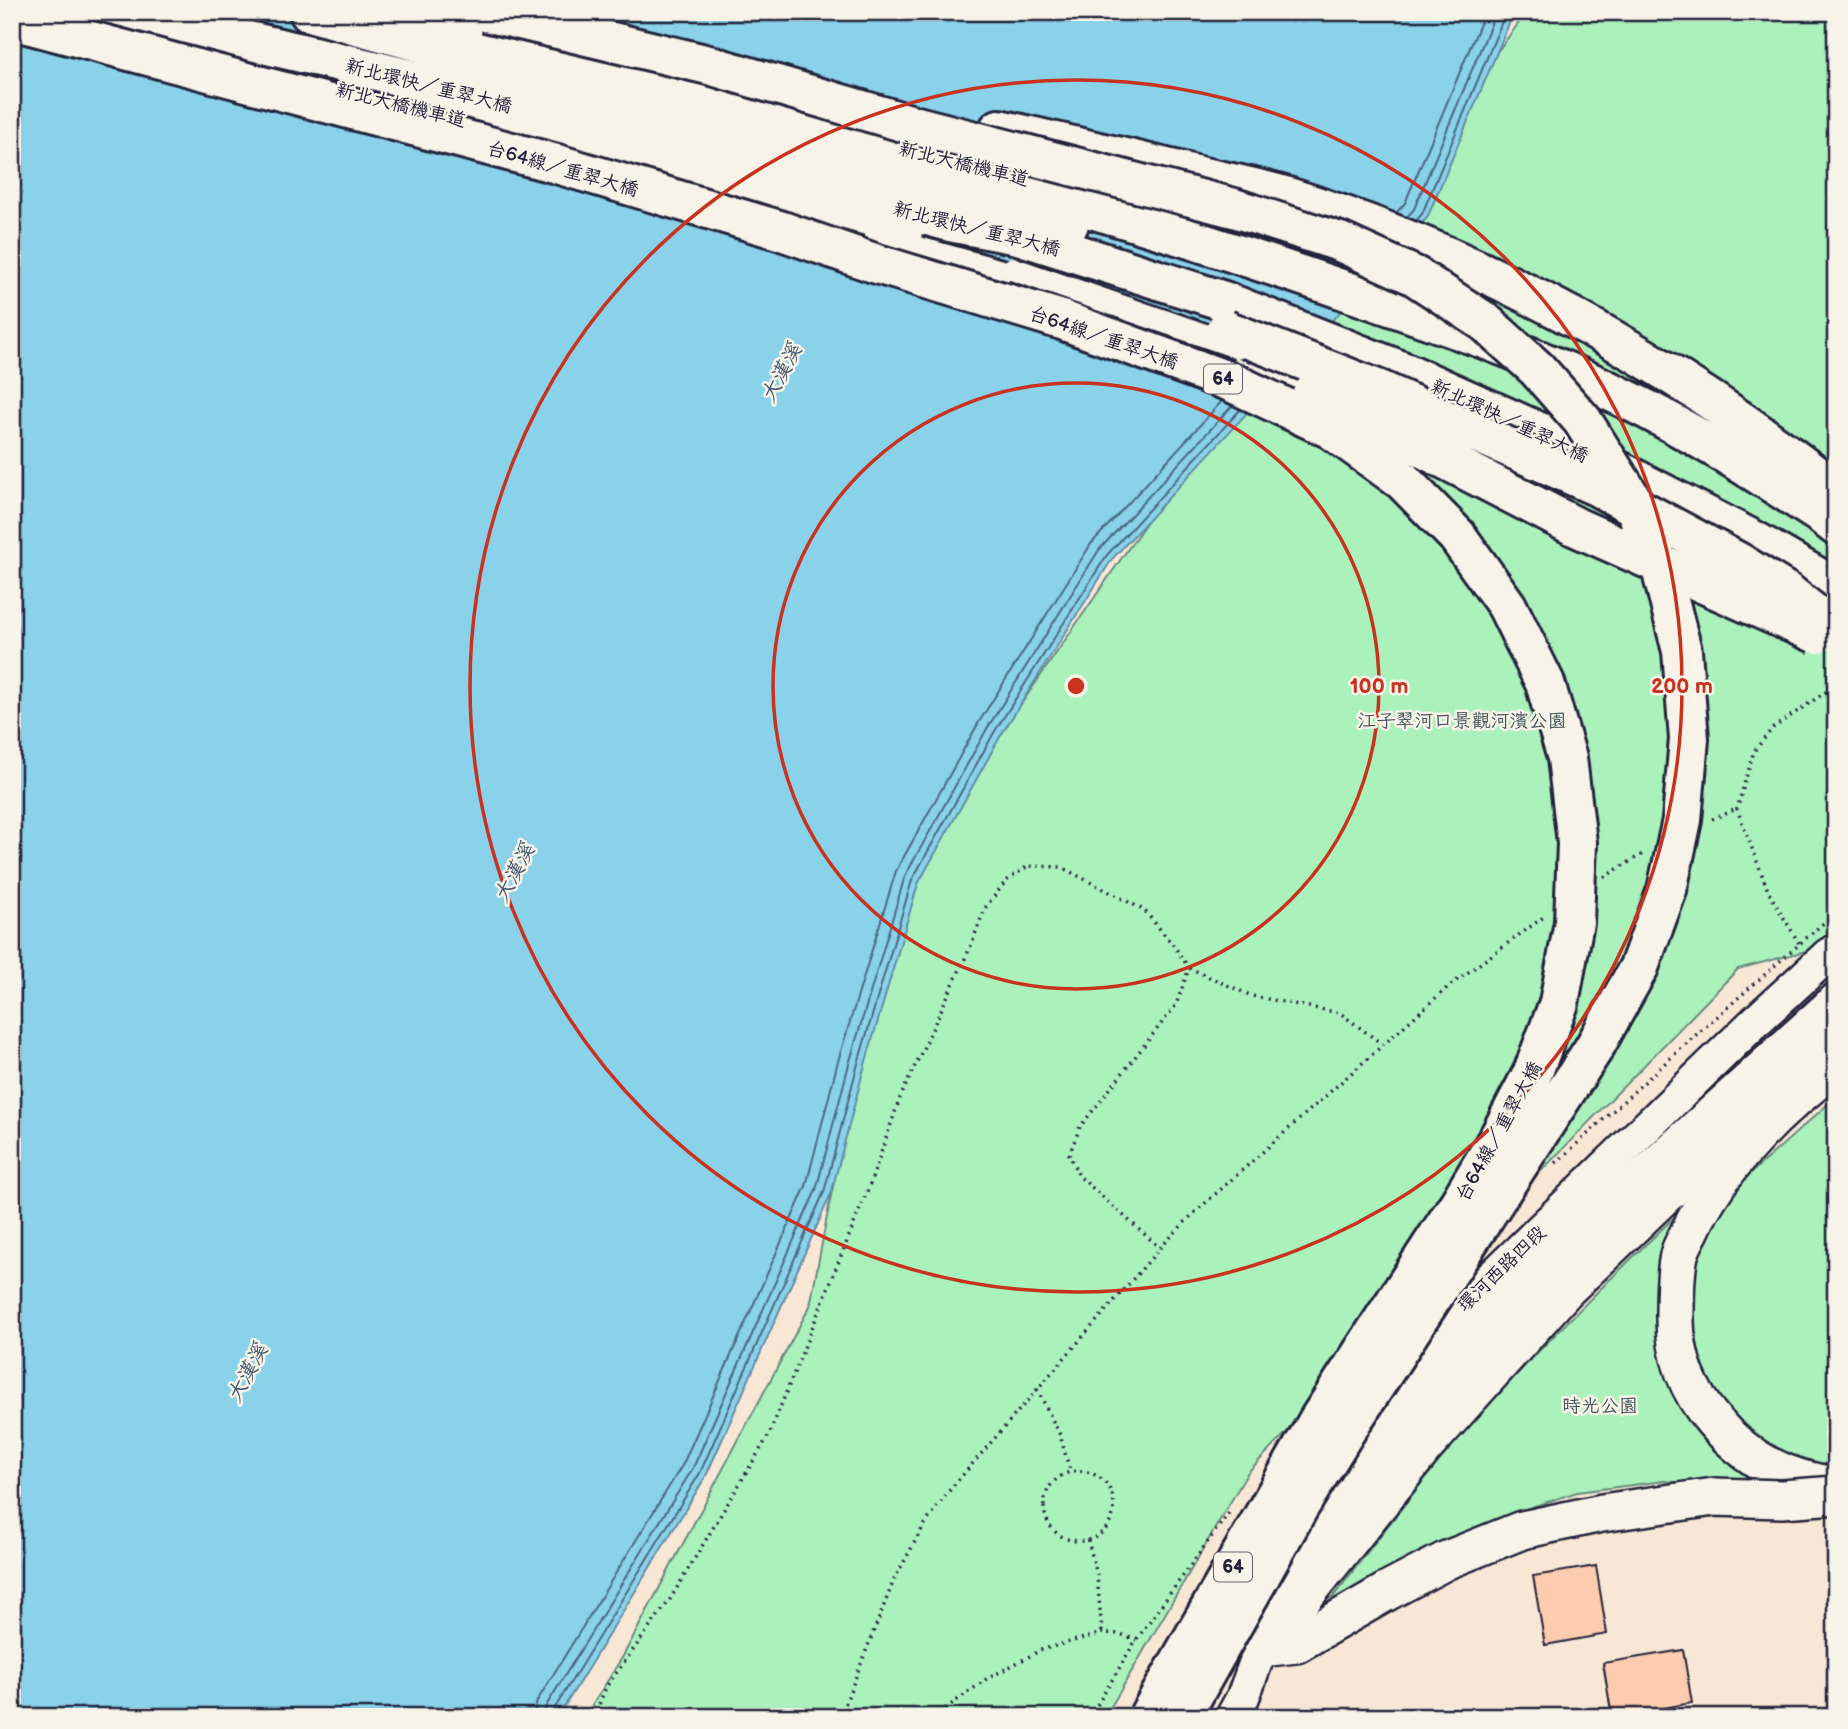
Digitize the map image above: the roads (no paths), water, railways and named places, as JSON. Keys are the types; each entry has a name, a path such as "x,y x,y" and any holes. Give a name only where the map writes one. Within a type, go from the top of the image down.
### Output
{"highway":[{"name":"新北環快／重翠大橋","path":"111,12 211,32 393,76 950,222 1018,234 1224,301 1412,375 1575,448 1755,541 1836,588"},
{"path":"155,12 211,32"},
{"name":"新北環快／重翠大橋","path":"309,12 974,191 1205,268 1406,344 1639,452 1836,559"},
{"name":"台64線／重翠大橋","path":"486,12 709,65 913,125 1234,208 1340,242 1415,276 1485,322 1538,369 1582,419 1630,496 1662,572 1682,651 1689,739 1682,820 1667,890 1639,967 1373,1435"},
{"name":"台64線／重翠大橋","path":"12,20 556,164 782,231 874,264 1062,320 1231,383 1331,429 1403,481 1457,536 1507,606 1545,682 1567,758 1577,843 1574,922 1559,1003 1533,1072 1460,1202 1373,1435"},
{"path":"913,125 980,125 1076,146 1287,197 1421,245 1518,289 1626,346 1772,441 1836,491"},
{"path":"974,191 1034,193 1128,218 1239,253 1512,348 1622,397 1722,451 1836,526"},
{"path":"950,222 1016,253 1382,391 1598,487 1738,562 1788,593 1836,631"},
{"path":"782,231 879,246 995,278 1186,341 1298,387 1398,435 1576,527 1836,645"},
{"path":"1334,1478 1530,1272 1816,999 1836,976"},
{"path":"1261,1648 1280,1600 1331,1522 1373,1435 1605,1213 1836,1003"},
{"name":"64","path":"1180,1713 1299,1507 1373,1435"},
{"name":"64","path":"1147,1717 1373,1435"}],"main road":[{"name":"環河西路四段","path":"1180,1713 1222,1630 1253,1578 1281,1539 1334,1478 1349,1434 1411,1355 1756,1021 1836,950"},
{"path":"1232,1717 1243,1697 1261,1648 1308,1596 1426,1449 1567,1292 1817,1053 1836,1040"},
{"path":"1836,1066 1787,1106 1726,1169 1695,1218 1680,1253 1675,1283 1675,1336 1679,1359 1702,1408 1730,1439 1761,1463 1791,1477 1836,1486"},
{"path":"1222,1630 1261,1648 1296,1644 1447,1560 1522,1530 1602,1513 1701,1499 1836,1498"},
{"name":"環河西路四段","path":"1147,1717 1172,1672 1222,1630"}],"street":[{"name":"新北大橋機車道","path":"31,12 637,162 944,244 1221,341 1376,401 1591,500 1732,574 1789,609 1836,645"},
{"name":"新北大橋機車道","path":"399,12 526,50 1132,207 1516,337 1615,381 1729,439 1836,511"},
{"path":"1373,1435 1523,1265 1807,992 1836,957"},
{"path":"1373,1435 1546,1288 1697,1142 1767,1083 1836,1019"},
{"path":"1261,1648 1443,1554 1565,1505 1686,1489 1836,1498"}],"water":[{"name":"大漢溪","path":"12,12 1514,12 1427,218 1112,559 1001,735 918,884 864,1068 831,1194 706,1476 558,1717 12,1717"}],"park label":[{"name":"江子翠河口景觀河濱公園","path":"1462,720"},
{"name":"時光公園","path":"1600,1405"}]}
